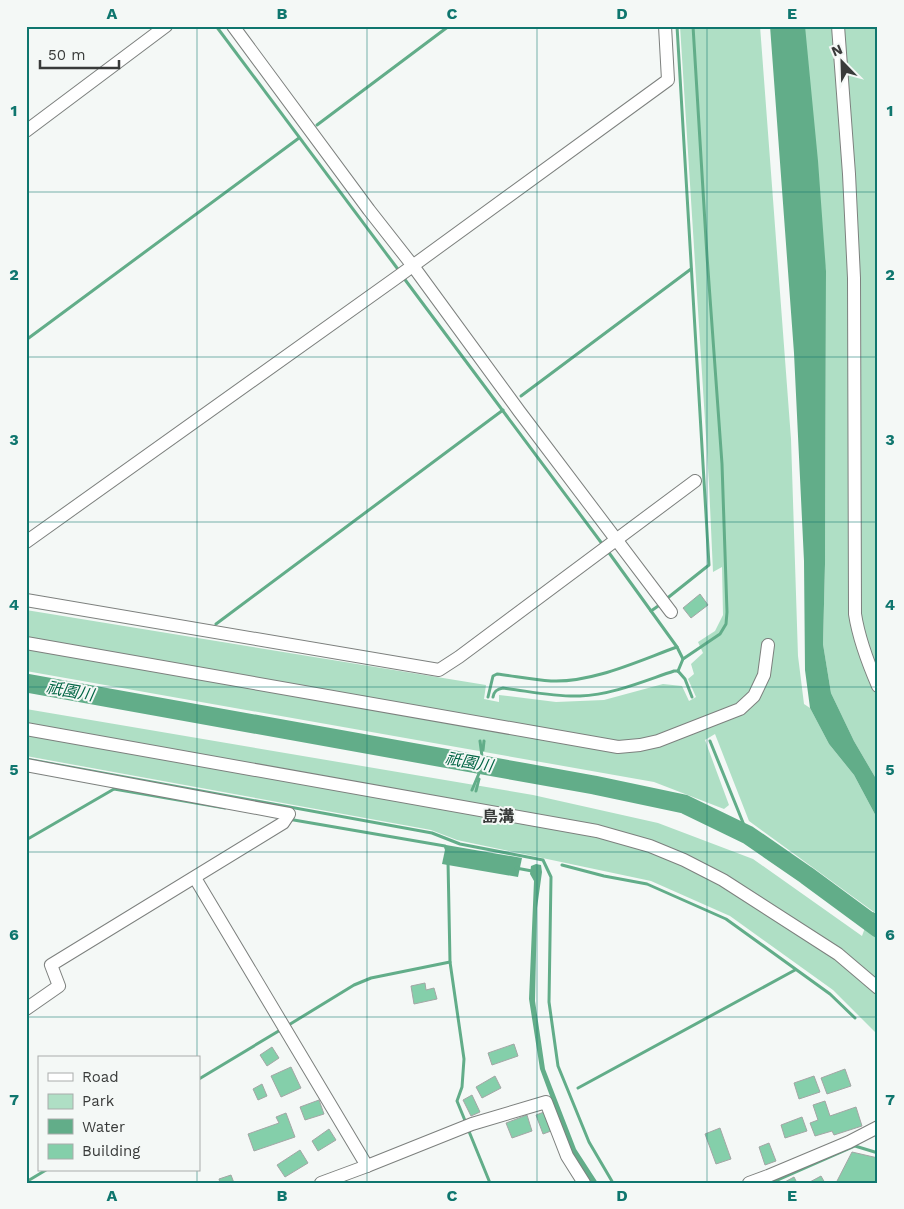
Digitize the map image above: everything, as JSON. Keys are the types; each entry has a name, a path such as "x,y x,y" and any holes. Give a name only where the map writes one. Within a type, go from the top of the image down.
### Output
{"street":[{"path":"26,131 166,26"},
{"path":"233,26 413,266 513,404 671,612"},
{"path":"26,542 413,266 668,80 666,26"},
{"path":"838,26 849,174 854,278 855,614 864,652 878,686"},
{"path":"26,600 439,670 694,481"},
{"path":"26,643 618,747 658,741 740,709 754,696 764,676 768,645"},
{"path":"26,729 597,831 650,846 723,880 838,954 878,988"},
{"path":"26,765 286,819 195,878 51,965 59,986 26,1009"},
{"path":"195,878 367,1166"},
{"path":"321,1183 472,1124 546,1102 567,1156 584,1183"},
{"path":"749,1183 849,1142 878,1127"}],"green space":[{"path":"680,26 760,26 791,439 798,656 804,704 810,708 829,744 854,775 878,820 878,915 749,821 715,734 705,740 729,805 724,809 654,782 26,671 26,610 486,685 484,699 499,702 499,695 556,702 604,700 663,684 682,686 689,701 696,697 688,679 694,674 691,664 703,653 698,642 715,631 723,615 722,567 713,572"},
{"path":"783,26 878,26 878,782 854,741 831,693 823,644 826,271"},
{"path":"26,709 533,795 658,823 753,859 862,936 866,925 878,937 878,1035 833,990 730,916 651,881 457,840 431,830 26,756"}],"water":[{"path":"770,26 805,26 826,271 823,644 831,693 854,741 878,782 878,820 854,775 829,744 810,708 805,670 804,561 794,353"},
{"path":"446,845 522,858 518,877 442,864"},
{"path":"541,865 542,872 537,908 535,1001 545,1069 576,1149 598,1183 591,1183 571,1153 540,1069 529,999 534,881 530,874 531,866"},
{"path":"873,912 878,915 878,936 866,925"}],"building":[{"path":"700,594 708,605 691,618 683,608"},
{"path":"425,983 426,990 434,988 437,999 414,1004 411,986"},
{"path":"514,1044 518,1056 492,1065 488,1053"},
{"path":"272,1047 279,1058 267,1066 260,1055"},
{"path":"291,1067 301,1088 281,1097 271,1076"},
{"path":"845,1069 851,1086 827,1094 821,1078"},
{"path":"495,1076 501,1088 482,1098 476,1087"},
{"path":"814,1076 820,1092 799,1099 794,1083"},
{"path":"262,1084 267,1096 258,1100 253,1089"},
{"path":"472,1095 480,1112 471,1116 463,1100"},
{"path":"319,1100 324,1114 305,1120 300,1107"},
{"path":"825,1101 830,1116 856,1107 862,1126 834,1135 832,1131 815,1136 810,1123 818,1120 813,1105"},
{"path":"544,1112 551,1131 543,1134 536,1115"},
{"path":"286,1113 295,1137 254,1151 248,1134 279,1123 276,1117"},
{"path":"527,1115 532,1131 512,1138 506,1123"},
{"path":"802,1117 807,1131 785,1138 781,1125"},
{"path":"720,1128 731,1159 716,1164 705,1134"},
{"path":"329,1129 336,1140 318,1151 312,1141"},
{"path":"769,1143 776,1161 765,1165 759,1147"},
{"path":"300,1150 308,1163 285,1177 277,1165"},
{"path":"852,1152 878,1158 878,1183 836,1183"},
{"path":"231,1175 234,1183 220,1183 219,1179"},
{"path":"821,1176 825,1183 808,1183"},
{"path":"794,1177 797,1183 783,1183"}],"waterway":[{"path":"216,26 400,272"},
{"path":"317,125 449,26"},
{"path":"665,600 709,565 677,26"},
{"path":"678,671 683,659 720,634 726,624 727,612 722,464 693,26"},
{"path":"26,340 299,138"},
{"path":"521,396 691,269"},
{"path":"403,277 603,545"},
{"path":"216,624 503,410"},
{"path":"488,697 493,676 497,674 537,680 567,681 599,675 677,647 607,550"},
{"path":"651,611 661,604"},
{"path":"677,647 683,659"},
{"path":"678,671 685,679 692,697"},
{"path":"493,697 496,691 503,688 561,696 592,695 616,690 678,671"},
{"name":"祇園川","path":"26,683 594,785 684,804 748,835 878,928"},
{"name":"祇園川","path":"472,790 483,764 480,741"},
{"path":"483,750 484,741"},
{"path":"710,741 748,835"},
{"path":"26,759 432,833 460,844 543,860 551,877 549,1002 558,1066 589,1142 613,1183"},
{"path":"476,791 479,779"},
{"path":"26,840 114,789 225,808"},
{"path":"288,819 445,846 447,851"},
{"path":"448,861 450,962 464,1059 462,1087 457,1101 466,1123"},
{"path":"562,865 604,876 647,884 726,919 830,994 855,1018"},
{"path":"516,868 532,871"},
{"path":"287,1026 354,985 371,978 450,962"},
{"path":"578,1088 795,970"},
{"path":"200,1078 282,1029"},
{"path":"468,1129 490,1183"},
{"path":"771,1183 855,1146 878,1153"},
{"path":"26,1182 43,1172"}],"district":[{"name":"島溝","path":"498,816"}]}
